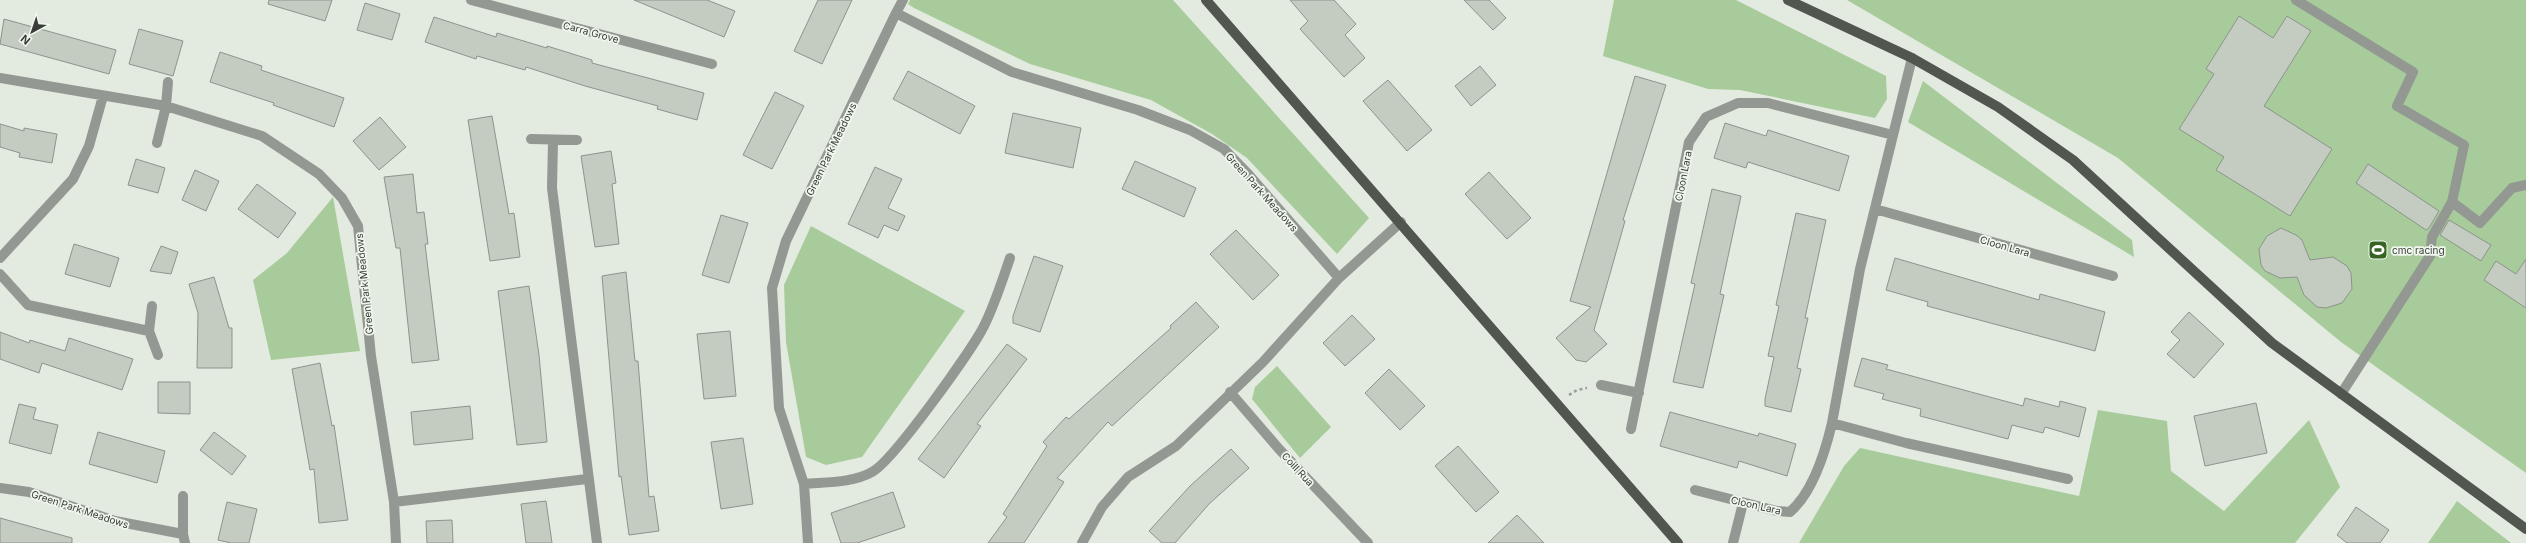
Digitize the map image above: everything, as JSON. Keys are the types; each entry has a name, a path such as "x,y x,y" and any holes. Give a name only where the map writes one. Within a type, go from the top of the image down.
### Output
{"main road":[{"path":"1206,0 1401,222 1678,543"},
{"path":"1788,0 1912,58 1998,108 2073,160 2272,343 2526,529"}],"street":[{"name":"Carra Grove","path":"471,0 712,64"},
{"path":"896,13 903,0"},
{"path":"2296,0 2413,72 2397,106 2464,145 2452,202 2432,237 2430,256 2341,394"},
{"name":"Green Park Meadows","path":"808,543 804,484 779,408 772,288 786,240 896,13 1012,72 1138,110 1190,130 1224,149 1249,175 1339,278"},
{"name":"Cloon Lara","path":"1695,490 1777,511 1790,512 1802,502 1827,444 1860,269 1912,58"},
{"name":"Green Park Meadows","path":"0,78 166,106 262,136 319,174 342,198 358,226 371,356 394,502 396,543"},
{"path":"157,142 166,106 168,82"},
{"path":"0,258 72,179 89,146 103,96"},
{"name":"Cloon Lara","path":"1631,429 1689,142 1706,117 1738,103 1768,103 1893,135"},
{"path":"531,139 577,140"},
{"path":"553,140 552,188 597,543"},
{"path":"2452,202 2480,223 2512,188 2526,185"},
{"name":"Cloon Lara","path":"1875,209 2113,276"},
{"path":"1082,543 1102,507 1128,477 1176,446 1230,392 1263,362 1339,278 1401,222"},
{"path":"804,484 846,480 872,472 894,451 984,327 1010,258"},
{"path":"0,274 28,305 149,331"},
{"path":"152,306 149,331 158,355"},
{"path":"1601,385 1639,393"},
{"name":"Coill Rua","path":"1230,392 1279,449 1368,543"},
{"path":"1832,423 1906,443 2068,479"},
{"path":"394,502 588,479"},
{"name":"Green Park Meadows","path":"0,488 29,492 115,521 184,539"},
{"path":"183,496 184,539"},
{"path":"1733,543 1743,503"}],"path":[{"path":"1557,403 1577,390 1601,385"}],"green space":[{"path":"910,0 1173,0 1369,218 1337,254 1247,158 1212,134 1151,100 1030,64 914,8 908,4"},
{"path":"1614,0 1736,0 1886,76 1887,99 1875,118 1740,90 1708,89 1603,56"},
{"name":"cmc racing","path":"1847,0 2526,0 2526,473 2341,342 2118,158"},
{"path":"1923,81 2132,240 2134,257 1908,122"},
{"path":"333,197 360,351 271,360 253,280 287,253"},
{"path":"811,226 965,311 862,457 826,465 806,457 786,342 784,285"},
{"path":"1277,366 1331,427 1300,458 1252,399 1255,387"},
{"path":"2098,410 2167,421 2171,471 2224,511 2309,420 2340,487 2295,543 1799,543 1844,466 1860,448 2079,496"},
{"path":"2457,501 2511,543 2428,543"}],"building":[{"path":"269,0 332,0 325,21 268,4"},
{"path":"634,0 707,0 735,11 724,37"},
{"path":"818,0 852,0 822,64 794,51"},
{"path":"1290,0 1334,0 1356,24 1345,35 1365,58 1344,77 1300,29 1308,21"},
{"path":"1464,0 1489,0 1506,18 1493,30"},
{"path":"365,3 400,14 392,40 357,30"},
{"path":"2239,16 2273,38 2287,16 2311,31 2264,106 2332,149 2290,216 2216,170 2224,157 2179,129 2214,74 2206,69"},
{"path":"434,17 496,37 497,33 547,48 547,46 592,60 592,63 704,93 697,120 657,109 658,106 585,86 526,67 525,70 477,56 476,59 425,42"},
{"path":"4,19 116,50 109,74 0,44"},
{"path":"139,29 183,41 173,76 129,64"},
{"path":"220,52 262,66 261,70 344,98 334,127 273,105 274,103 210,82"},
{"path":"1480,66 1496,85 1471,106 1455,86"},
{"path":"908,71 975,106 960,134 893,99"},
{"path":"1635,76 1666,85 1623,220 1625,221 1594,330 1607,344 1586,362 1576,360 1556,338 1591,307 1570,301"},
{"path":"1388,80 1432,130 1407,151 1363,101"},
{"path":"775,92 804,106 772,169 743,155"},
{"path":"1013,113 1081,128 1073,168 1005,153"},
{"path":"492,116 509,214 514,213 520,257 490,261 468,120"},
{"path":"380,117 406,147 379,170 353,141"},
{"path":"1725,123 1766,136 1768,130 1849,156 1839,191 1748,162 1746,168 1714,158"},
{"path":"0,124 24,131 24,128 57,134 52,163 19,157 20,153 0,147"},
{"path":"611,151 616,183 612,184 619,244 595,247 581,156"},
{"path":"136,159 165,168 158,193 128,185"},
{"path":"1135,161 1196,188 1184,217 1122,189"},
{"path":"2368,164 2439,211 2429,228 2426,230 2356,183"},
{"path":"875,167 902,179 888,208 905,216 898,231 884,225 878,238 848,224"},
{"path":"195,170 219,181 206,211 182,200"},
{"path":"1489,172 1531,218 1507,239 1465,194"},
{"path":"413,174 417,213 424,212 428,244 425,244 439,360 412,363 400,248 396,248 384,177"},
{"path":"257,184 296,213 278,238 238,209"},
{"path":"1712,189 1741,196 1720,294 1724,295 1703,388 1673,382 1695,284 1691,283"},
{"path":"1796,213 1826,220 1805,318 1808,318 1797,368 1801,369 1791,412 1765,406 1765,399 1774,357 1768,356 1779,306 1776,305"},
{"path":"721,215 748,223 729,283 702,275"},
{"path":"2449,220 2491,245 2481,261 2440,235"},
{"path":"2281,228 2296,235 2302,240 2310,260 2333,257 2347,266 2351,273 2352,289 2342,303 2326,308 2317,307 2304,295 2297,277 2280,278 2265,271 2261,265 2259,249 2267,236"},
{"path":"1236,230 1279,275 1253,300 1210,254"},
{"path":"74,244 119,258 110,287 65,274"},
{"path":"161,246 178,252 171,274 150,271"},
{"path":"1034,256 1063,266 1040,332 1013,323 1013,316"},
{"path":"1895,258 2039,300 2040,294 2105,312 2095,351 1927,306 1928,302 1886,290"},
{"path":"2526,259 2526,308 2484,280 2496,261 2516,274"},
{"path":"626,272 635,361 638,361 649,497 654,496 659,531 629,535 621,476 619,477 602,276"},
{"path":"214,277 229,328 232,328 232,368 197,368 198,313 189,284"},
{"path":"529,286 539,355 547,442 517,445 498,291"},
{"path":"1196,302 1219,327 1112,426 1108,422 1057,478 1064,482 1024,543 988,543 1007,517 1003,514 1047,446 1043,442 1066,417 1069,419 1171,328 1170,326"},
{"path":"2189,312 2224,344 2194,378 2167,354 2180,340 2171,332"},
{"path":"1352,315 1375,339 1345,366 1323,343"},
{"path":"730,331 736,396 704,399 697,334"},
{"path":"0,332 29,343 30,340 65,351 69,338 133,359 122,390 42,363 39,373 0,359"},
{"path":"1007,344 1027,359 977,424 981,426 944,478 918,459"},
{"path":"1862,358 1888,365 1886,369 2023,406 2025,398 2059,407 2060,401 2086,408 2079,437 2045,427 2043,433 2012,425 2008,439 1920,416 1921,409 1882,399 1884,394 1854,386"},
{"path":"320,363 332,426 334,425 348,520 319,523 314,469 310,470 292,369"},
{"path":"1389,369 1425,406 1400,430 1365,393"},
{"path":"158,382 190,382 190,414 158,413"},
{"path":"2256,403 2267,453 2205,466 2194,416"},
{"path":"19,404 36,408 33,419 58,425 51,454 9,443"},
{"path":"470,406 473,439 414,445 411,412"},
{"path":"1670,412 1758,436 1759,433 1796,444 1787,476 1739,461 1737,468 1660,446"},
{"path":"98,432 165,451 157,483 89,464"},
{"path":"214,432 246,456 232,475 200,450"},
{"path":"743,438 753,504 721,509 711,442"},
{"path":"1458,446 1499,492 1476,512 1435,466"},
{"path":"1231,449 1249,468 1209,504 1175,543 1162,543 1149,531 1190,486"},
{"path":"893,492 905,527 857,543 841,543 831,513"},
{"path":"546,501 552,543 526,543 521,504"},
{"path":"227,502 257,509 249,543 231,543 218,540"},
{"path":"2356,507 2389,530 2380,543 2347,543 2337,535"},
{"path":"1517,515 1544,543 1488,543"},
{"path":"0,518 72,538 72,543 0,543"},
{"path":"452,520 453,543 427,543 426,521"}],"place":[{"name":"cmc racing","path":"2378,250"}]}
